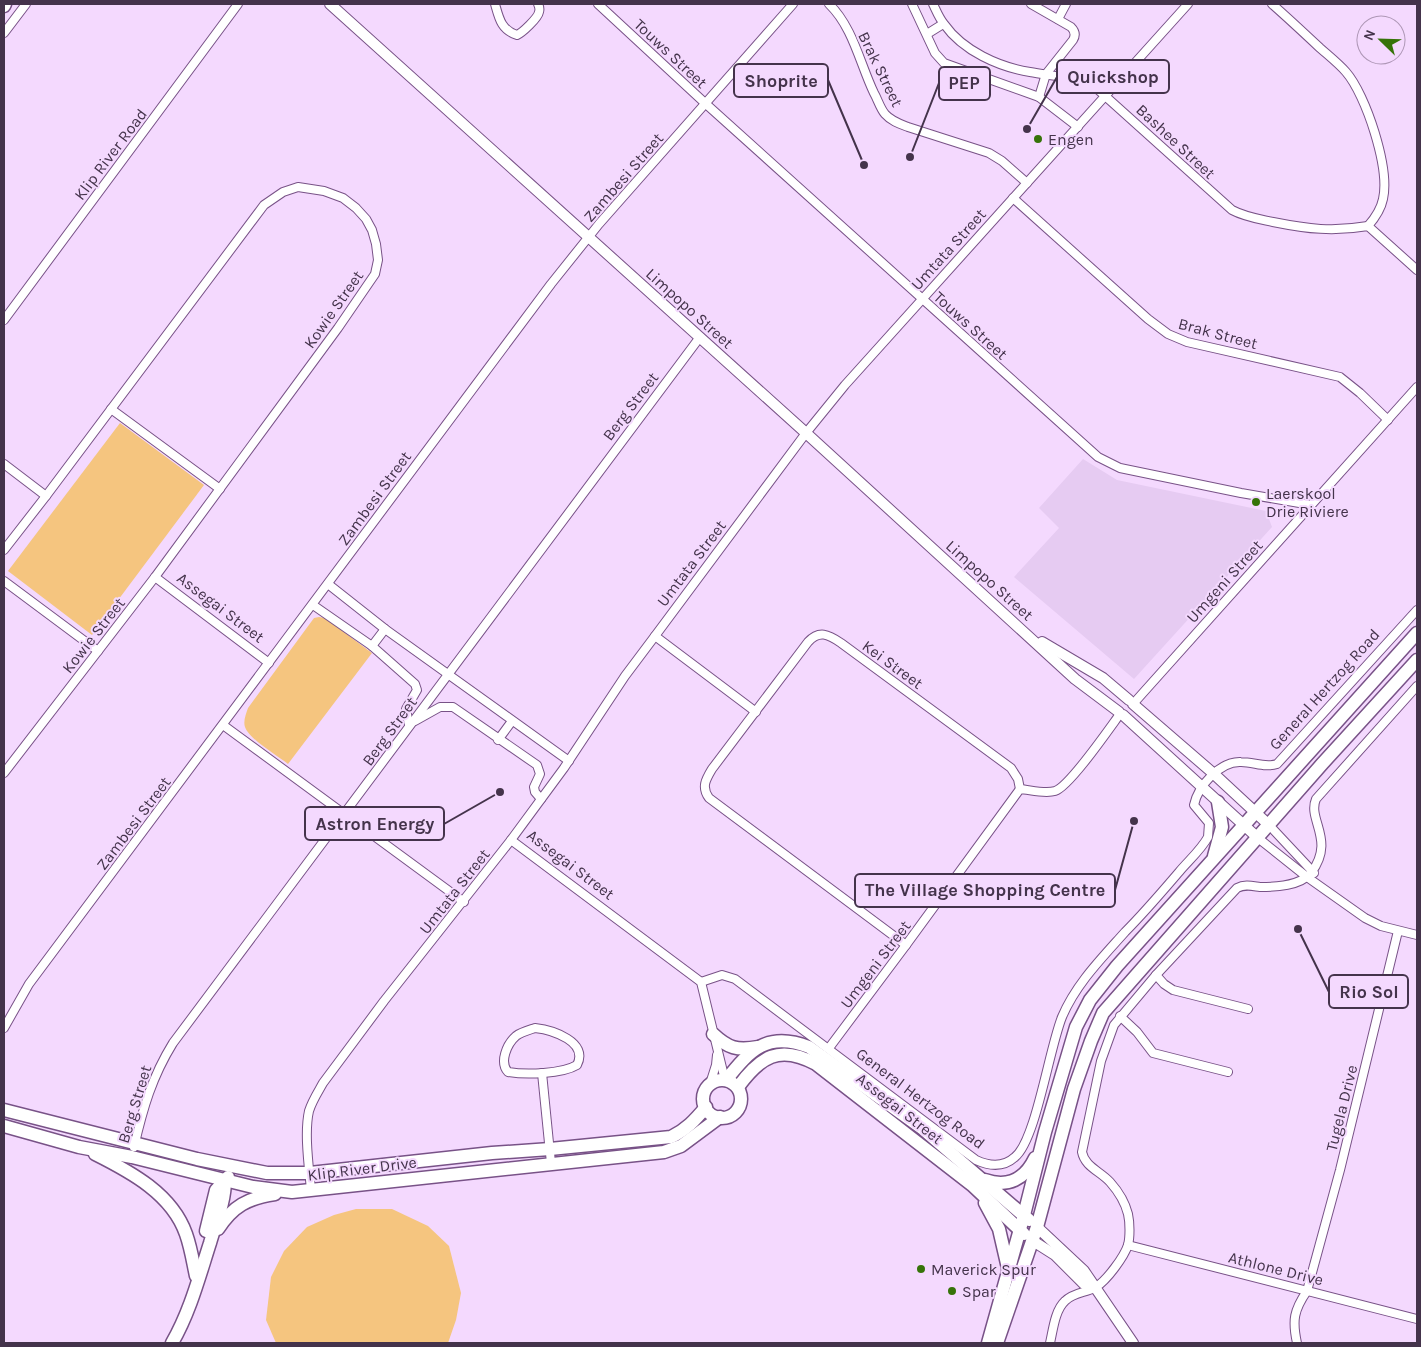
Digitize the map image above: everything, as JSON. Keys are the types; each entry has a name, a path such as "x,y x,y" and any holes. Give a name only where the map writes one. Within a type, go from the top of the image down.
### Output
{"main road":[{"name":"General Hertzog Road","path":"988,1343 1009,1271 1042,1142 1076,1027 1090,1000 1117,966 1417,633"},
{"path":"997,1343 1037,1227 1074,1089 1090,1041 1101,1016 1143,965 1417,660"},
{"path":"1213,860 1222,830 1222,816 1218,802"},
{"path":"713,1034 730,1047 749,1048 760,1046"},
{"name":"Assegai Street","path":"725,1080 744,1057 760,1046 790,1042 816,1051 923,1129 980,1185 1020,1230 1033,1240"},
{"name":"Assegai Street","path":"738,1087 749,1072 762,1061 775,1055 788,1054 808,1060 1024,1215 1037,1227"},
{"path":"720,1118 714,1116 706,1107 704,1095 710,1084 715,1081 725,1080 738,1087"},
{"name":"Klip River Drive","path":"4,1126 78,1147 132,1157 270,1190 292,1192 664,1152 680,1146 720,1118 732,1115 740,1105 741,1099 738,1087"},
{"name":"Klip River Drive","path":"4,1110 197,1159 248,1170 284,1174 671,1137 692,1123 706,1107"},
{"path":"1009,1271 999,1229 980,1185 1008,1184 1016,1181 1028,1169 1042,1142"},
{"path":"78,1147 140,1179 166,1202 179,1218 186,1232 196,1276"},
{"path":"172,1343 182,1326 192,1302 222,1205 226,1180 218,1170 197,1159"},
{"path":"192,1302 196,1276 216,1190 233,1173 248,1170"},
{"path":"200,1174 210,1183 213,1200"},
{"path":"210,1240 225,1218 242,1203 261,1197 292,1192"}],"street":[{"name":"Klip River Road","path":"4,320 238,4"},
{"name":"Limpopo Street","path":"330,4 806,433 1075,679 1121,714 1258,838"},
{"path":"495,4 501,24 509,32 518,35 538,16 538,6"},
{"name":"Touws Street","path":"598,4 1089,450 1120,468 1270,499 1311,505"},
{"name":"Zambesi Street","path":"4,1028 29,984 224,725 519,326 588,237 793,4"},
{"name":"Brak Street","path":"829,4 844,24 885,114 892,120 908,127 988,153 1002,161 1027,182"},
{"path":"912,4 935,53 944,63 1039,97 1078,127"},
{"name":"Bashee Street","path":"933,4 943,24 961,41 989,60 1014,68 1084,82 1094,86 1218,199 1239,214 1288,225 1326,230 1368,226"},
{"path":"1032,4 1071,27 1075,35 1046,74 1039,97"},
{"path":"1058,19 1066,4"},
{"name":"Umtata Street","path":"310,1190 307,1122 309,1109 315,1096 384,1001 511,840 625,676 806,433 845,384 1188,4"},
{"path":"1272,4 1345,71 1363,100 1377,142 1384,183 1381,205 1368,226 1417,270"},
{"path":"4,33 23,5"},
{"path":"927,34 943,24"},
{"name":"Kowie Street","path":"4,550 255,216 268,202 283,192 298,187 333,193 351,203 370,224 375,238 378,260 375,274 338,328 154,578 4,773"},
{"name":"Brak Street","path":"1013,198 1148,320 1168,334 1196,344 1340,377 1388,420"},
{"name":"Berg Street","path":"132,1157 152,1083 160,1065 174,1043 447,674 700,337"},
{"name":"Umgeni Street","path":"1131,702 1417,387"},
{"path":"111,408 220,489"},
{"path":"4,464 46,496"},
{"name":"Assegai Street","path":"154,578 269,663"},
{"path":"4,581 98,651"},
{"path":"328,584 385,629 568,760"},
{"path":"313,605 372,646 416,686 416,692 406,709 410,724 440,707 450,706 537,765 540,774 534,785 534,790 541,799"},
{"name":"General Hertzog Road","path":"701,982 722,976 735,979 976,1160 986,1165 1007,1163 1016,1157 1023,1148 1033,1122 1052,1046 1073,995 1092,968 1149,907 1208,838 1209,823 1194,806 1202,788 1214,774 1229,764 1237,762 1277,764 1417,610"},
{"path":"372,646 385,629"},
{"name":"Kei Street","path":"906,945 715,803 706,794 706,778 808,642 815,636 826,634 840,642 1011,768 1018,779 1020,789"},
{"path":"655,636 756,712"},
{"name":"Limpopo Street","path":"1030,636 1103,678 1214,774 1269,825"},
{"path":"1050,1343 1059,1309 1064,1301 1073,1295 1095,1288 1118,1263 1128,1245 1128,1216 1125,1204 1109,1181 1085,1162 1082,1152 1102,1061 1111,1030 1120,1016 1156,974 1237,888 1244,886 1279,886 1295,882 1310,874 1317,862 1322,842 1314,810 1316,799 1417,686"},
{"path":"1020,789 1050,792 1058,790 1069,780 1121,714 1130,714 1133,709 1131,702"},
{"path":"498,740 512,721"},
{"path":"224,725 464,902"},
{"name":"Umgeni Street","path":"829,1048 1020,789"},
{"path":"1269,825 1319,884 1365,918 1381,926 1417,935"},
{"path":"1258,838 1310,874"},
{"name":"Assegai Street","path":"511,840 701,982"},
{"name":"Tugela Drive","path":"1297,1343 1294,1316 1298,1304 1307,1291 1340,1170 1398,931"},
{"path":"1156,974 1164,984 1173,990 1248,1009"},
{"path":"701,982 725,1080"},
{"path":"1120,1016 1137,1032 1153,1053 1228,1072"},
{"path":"535,1028 545,1029 558,1034 580,1050 578,1064 573,1067 542,1073 512,1073 505,1069 505,1053 508,1046 516,1036 535,1028"},
{"path":"710,1084 716,1065 717,1048"},
{"path":"542,1073 551,1163"},
{"path":"1037,1227 1084,1271 1133,1343"},
{"path":"1033,1240 1054,1256 1084,1284 1095,1288"},
{"name":"Athlone Drive","path":"1128,1245 1417,1319"}],"shaded area":[{"path":"120,423 204,485 92,635 8,571"},
{"path":"1083,459 1117,480 1266,511 1272,527 1134,679 1014,577 1059,528 1039,508"},
{"path":"314,618 325,618 372,653 288,764 252,737 244,722 248,708"},
{"path":"356,1209 392,1209 428,1226 449,1246 461,1293 456,1320 448,1343 276,1343 266,1320 271,1277 284,1251 307,1227 334,1215"}],"place":[{"name":"Quickshop","path":"1027,129"},
{"name":"Engen","path":"1038,139"},
{"name":"PEP","path":"910,157"},
{"name":"Shoprite","path":"864,165"},
{"name":"Laerskool Drie Riviere","path":"1256,502"},
{"name":"Astron Energy","path":"500,792"},
{"name":"The Village Shopping Centre","path":"1134,821"},
{"name":"Rio Sol","path":"1298,929"},
{"name":"Maverick Spur","path":"921,1269"},
{"name":"Spar","path":"952,1291"}]}
